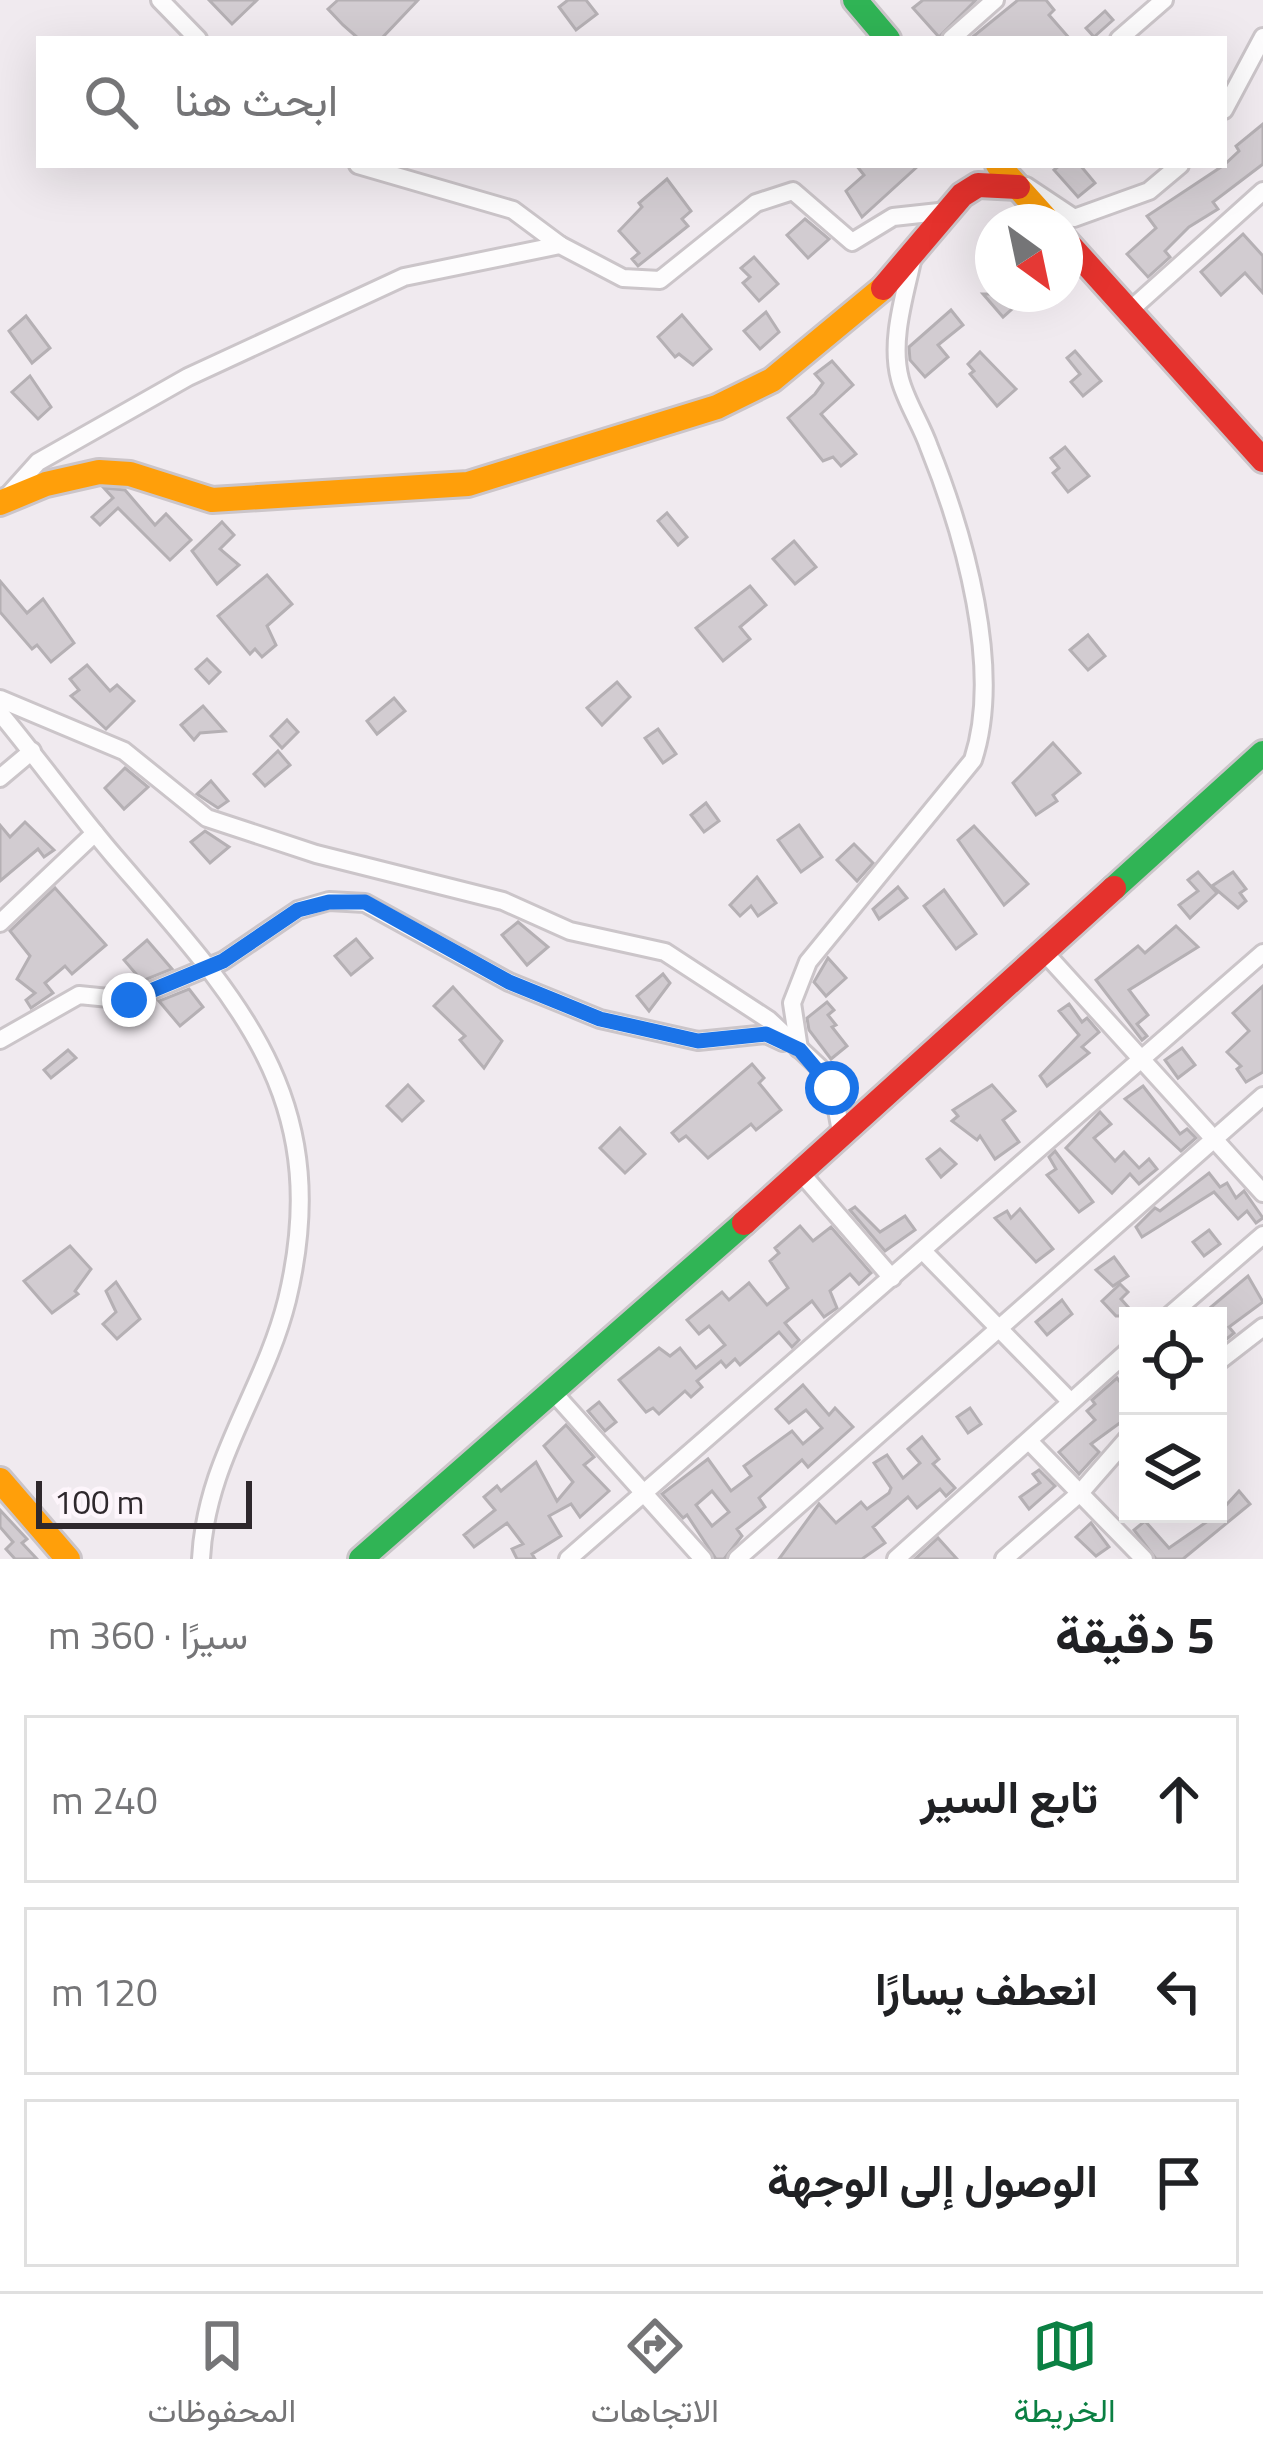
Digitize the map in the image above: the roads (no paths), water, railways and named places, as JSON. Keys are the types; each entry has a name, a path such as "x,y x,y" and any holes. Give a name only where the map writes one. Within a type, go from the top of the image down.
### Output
{"street":[{"path":"855,0 885,36"},
{"path":"954,36 995,0"},
{"path":"1122,36 1163,0"},
{"path":"163,2 195,36"},
{"path":"1227,104 1263,37"},
{"path":"368,168 513,210 560,245 642,283 660,280 687,264 756,203 793,191 852,242 893,217 948,211"},
{"path":"1007,174 1074,218 1149,191 1176,168"},
{"path":"3,501 117,471 189,499 212,500 468,484 717,407 772,380 850,320 912,260 948,211 978,185 1007,174"},
{"path":"1007,174 1033,204"},
{"path":"1128,312 1263,191"},
{"path":"3,501 38,462 188,377 243,356 346,302 404,277 560,245"},
{"path":"800,1050 792,1003 808,962 974,760 985,725 977,618 931,451 900,379 899,324 912,260"},
{"path":"1083,261 1263,460"},
{"path":"0,699 124,751 207,818 316,854 503,901 569,931 665,952 769,1020 800,1050 832,1088 842,1137"},
{"path":"0,713 259,1035 295,1138 297,1259 281,1324 218,1464 202,1559"},
{"path":"0,778 32,752"},
{"path":"361,1559 842,1137 1263,753"},
{"path":"0,923 95,833"},
{"path":"0,1040 79,995 129,1000 241,951 298,910 329,902 365,902 509,982 600,1019 698,1041 766,1034 800,1050"},
{"path":"568,1559 1263,952"},
{"path":"1045,953 1263,1193"},
{"path":"737,1559 1263,1096"},
{"path":"801,1173 892,1278"},
{"path":"1179,1307 1263,1235"},
{"path":"923,1252 1070,1401"},
{"path":"1227,1356 1263,1327"},
{"path":"896,1559 1119,1359"},
{"path":"553,1392 703,1559"},
{"path":"1028,1441 1144,1559"},
{"path":"1004,1559 1079,1492 1119,1448"},
{"path":"5,1495 68,1559"}]}
